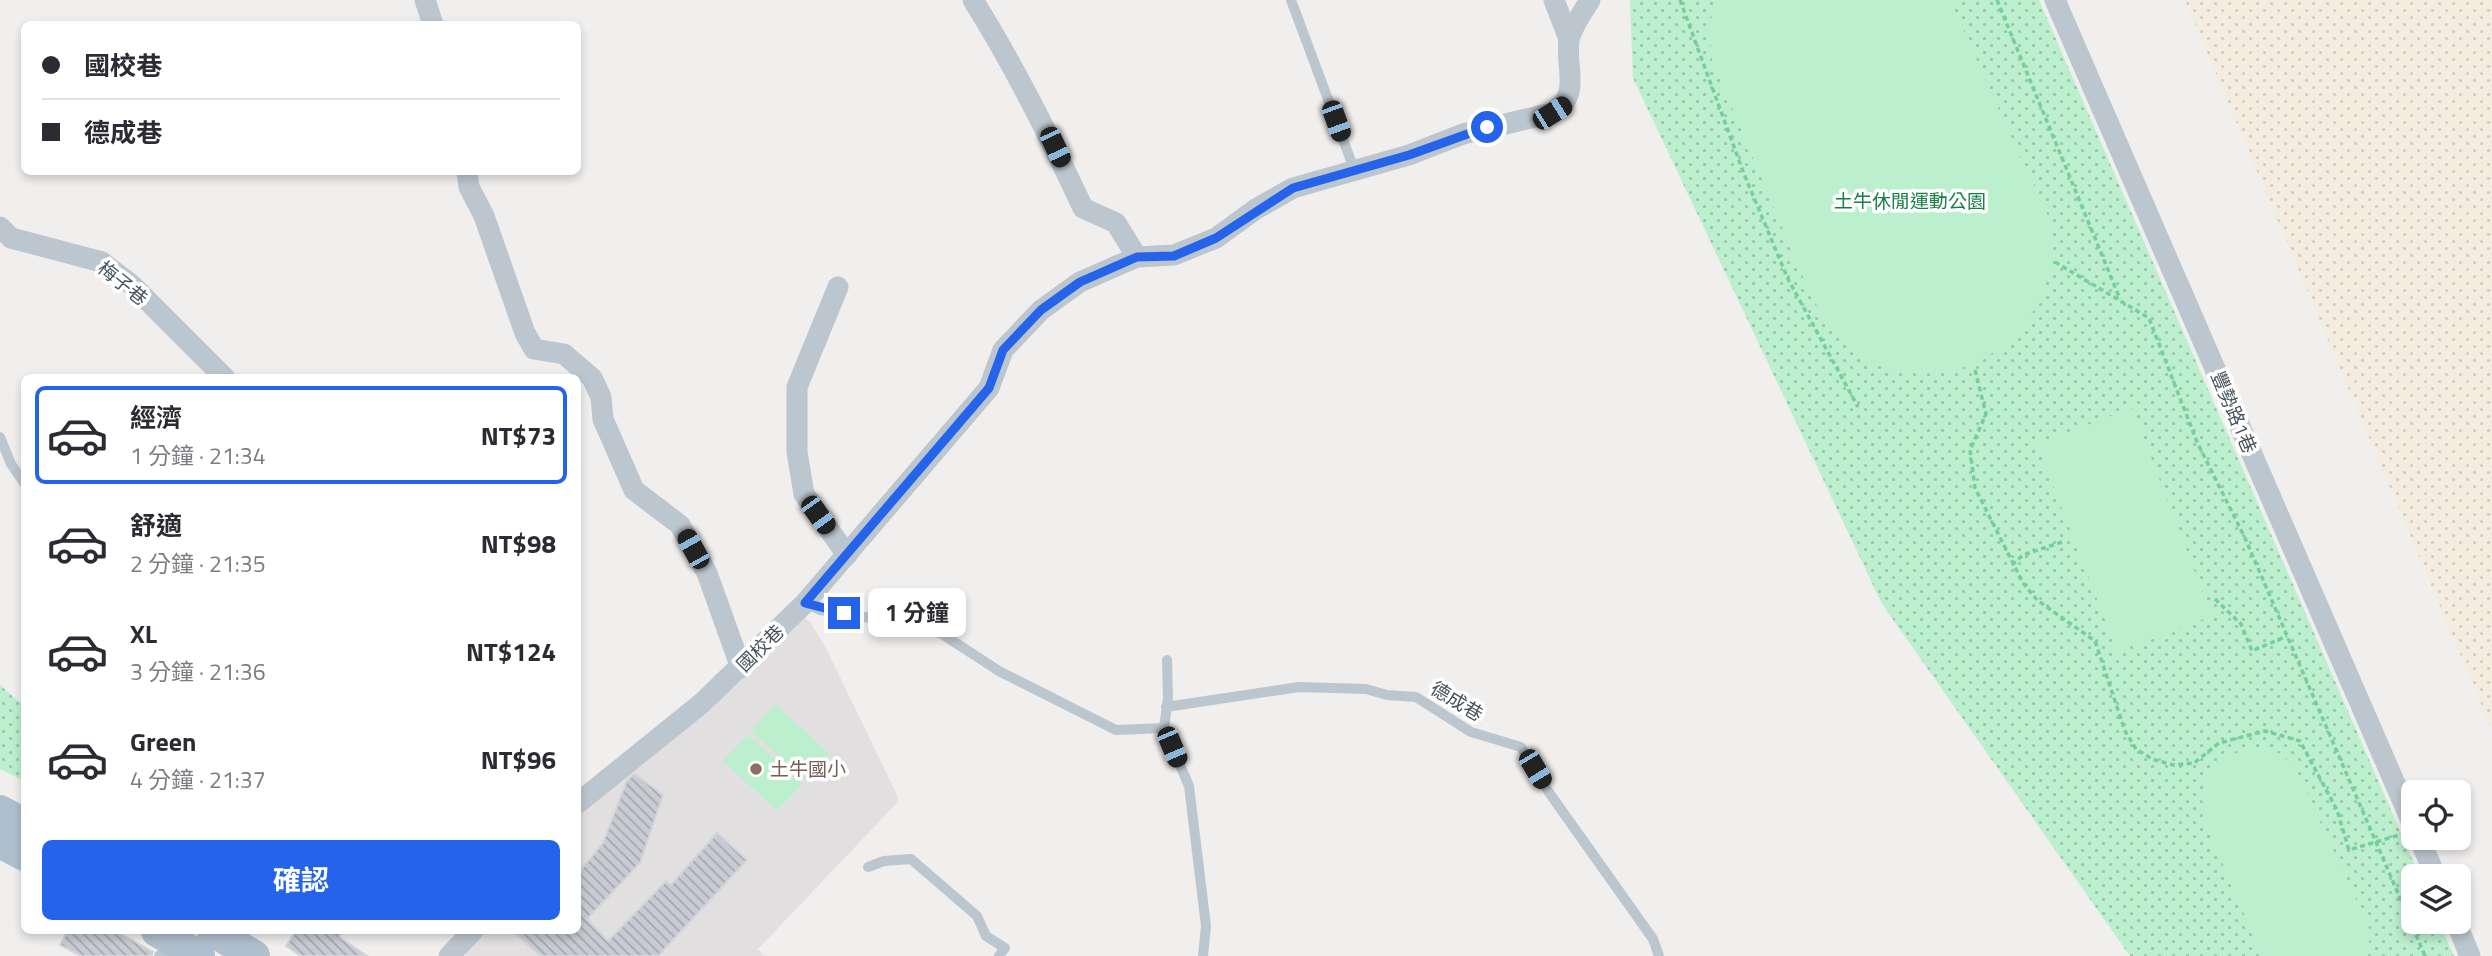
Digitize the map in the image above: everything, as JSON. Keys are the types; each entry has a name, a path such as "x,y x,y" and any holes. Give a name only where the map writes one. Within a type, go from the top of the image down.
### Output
{"main road":[{"path":"0,811 21,822"},
{"path":"0,842 21,853"},
{"path":"219,934 254,956"}],"street":[{"path":"425,0 432,21"},
{"path":"973,0 1039,115 1083,208 1116,223 1137,257"},
{"path":"1554,0 1569,39"},
{"name":"國校巷","path":"581,800 741,667 805,603 989,388 1003,350 1041,310 1080,282 1137,257 1174,256 1216,238 1293,188 1409,155 1475,130 1552,113 1565,105 1570,92 1569,39 1590,0"},
{"name":"豐勢路1巷","path":"2055,0 2401,809"},
{"path":"467,175 469,187 484,216 525,333 534,349 564,354 592,378 601,397 603,419 634,490 680,525 707,573 741,667"},
{"name":"梅子巷","path":"0,226 11,238 102,262 132,285 221,374"},
{"path":"838,287 797,387 797,452 804,495 847,555"},
{"path":"449,956 470,934"},
{"path":"2461,934 2470,956"}],"lane":[{"path":"1291,0 1354,169"},
{"path":"0,437 11,464 21,479"},
{"path":"805,603 820,610 915,625 942,634 999,671 1116,730 1164,728"},
{"path":"1167,660 1167,722 1164,728 1189,786 1206,926 1203,956"},
{"name":"德成巷","path":"1166,707 1300,687 1366,689 1387,695 1416,697 1471,732 1521,747 1548,792 1653,939 1659,956"},
{"path":"868,866 884,861 911,859 977,916 986,936 1005,948 999,956"}],"path":[{"path":"1680,0 1744,174 1788,279 1858,407"},
{"path":"1997,0 2120,301"},
{"path":"2055,262 2149,318 2197,442 2245,538 2425,956"},
{"path":"1975,370 1986,414 1970,450 1975,488 2012,565 2037,600 2095,641 2125,731 2136,749 2151,759 2173,765 2194,763 2219,743 2265,731 2300,741 2337,810 2349,850 2401,835"},
{"path":"2012,565 2023,555 2065,541"},
{"path":"2215,598 2241,624 2252,651 2287,636"}],"shaded area":[{"name":"土牛國小","path":"801,614 810,622 825,646 898,797 896,804 758,949 765,956 466,956 466,951 480,934 581,934 581,812"}],"green space":[{"name":"土牛休閒運動公園","path":"1630,0 2039,0 2401,833 2401,850 2408,850 2414,864 2401,864 2401,934 2444,934 2454,956 2130,956 1882,604 1633,78"},
{"path":"1715,0 1950,0 2050,224 2051,259 2043,291 2028,319 2006,343 1979,361 1948,371 1915,373 1863,358 1838,336 1811,297 1712,60 1709,28"},
{"path":"2132,408 2212,616 2117,651 2037,444"},
{"path":"0,685 21,703 21,780 0,769"},
{"path":"775,704 830,754 806,780 751,731"},
{"path":"748,735 803,784 777,811 723,761"},
{"path":"2250,749 2279,753 2295,767 2370,930 2368,956 2262,956 2203,818 2202,804 2210,772 2226,758"}],"sand":[{"path":"2185,0 2492,0 2492,730"}],"building":[{"path":"635,774 663,795 640,863 587,919 608,941 666,881 671,885 717,833 747,860 658,956 540,956 516,934 581,934 581,869 603,843 627,780"},
{"path":"66,934 121,934 153,952 151,956 81,956 60,945"},
{"path":"294,934 340,934 339,937 367,956 301,956 286,946"}],"place":[{"name":"土牛國小","path":"756,769"}],"route":[{"path":"844,613 820,610 805,603 989,388 1003,350 1041,310 1080,282 1137,257 1174,256 1216,238 1256,209 1293,188 1409,155 1487,127"}]}
